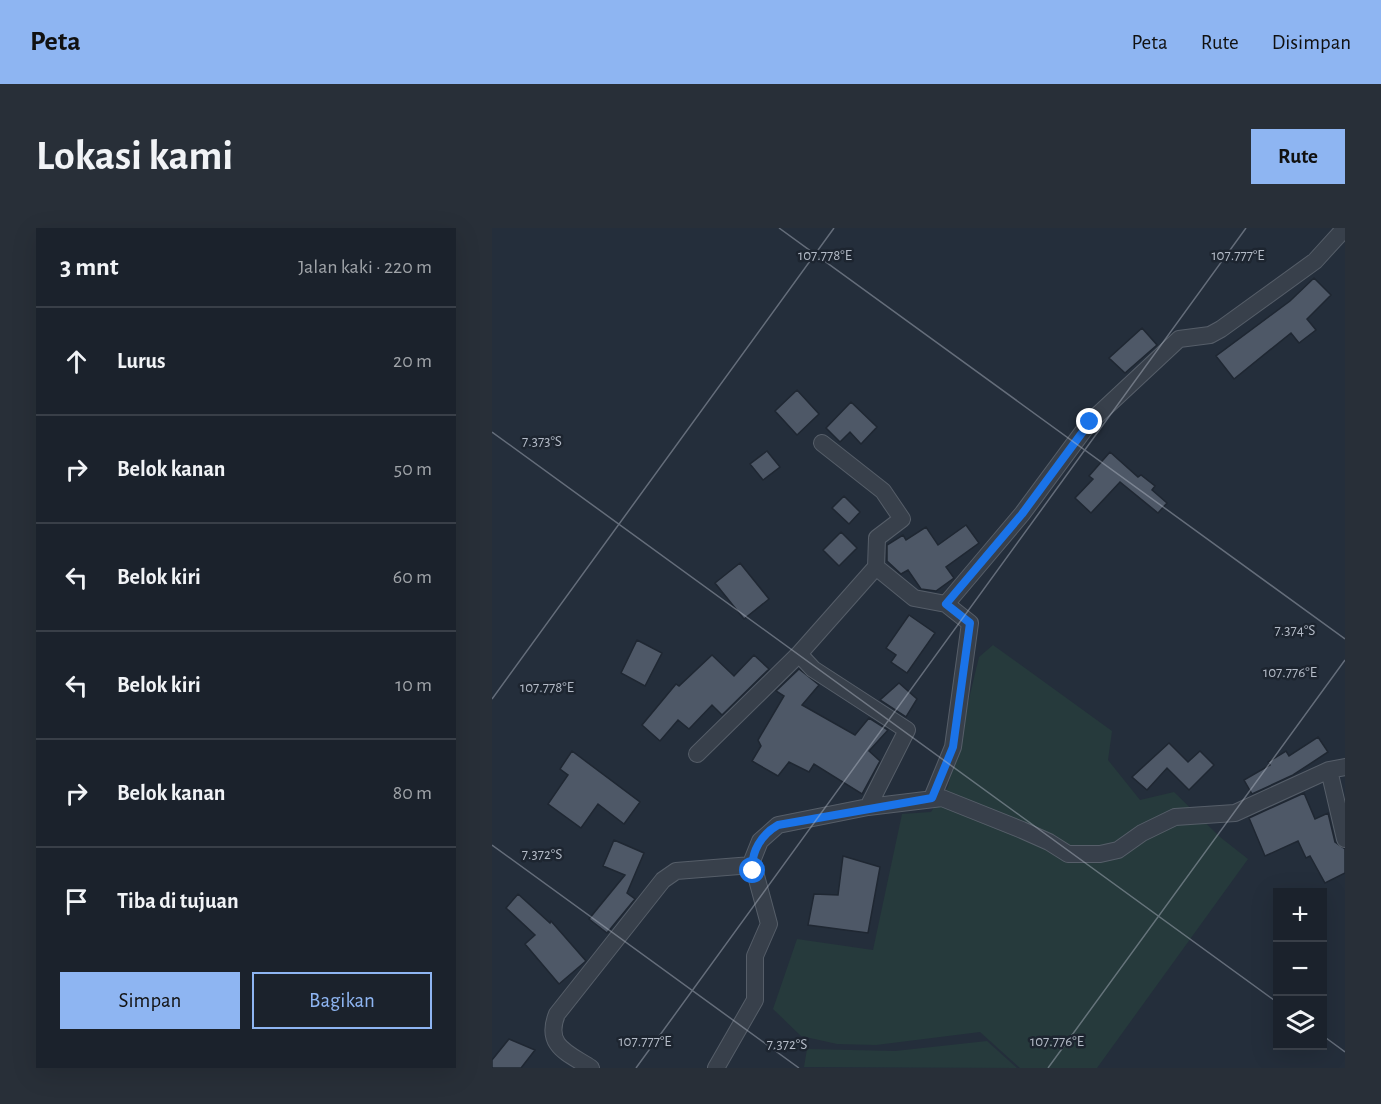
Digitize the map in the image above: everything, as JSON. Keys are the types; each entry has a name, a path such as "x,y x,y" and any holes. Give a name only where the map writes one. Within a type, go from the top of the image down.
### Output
{"street":[{"path":"946,604 1022,514 1090,422 1179,339 1210,335 1221,329 1315,261 1345,228"},
{"path":"697,754 799,654 876,567 877,538 902,519 883,491 822,443"},
{"path":"876,567 914,598 946,604 970,623 953,747 932,798"},
{"path":"799,654 813,669 907,730 868,807"},
{"path":"716,1068 757,993 755,956 769,924 752,865 754,853 760,841 778,825 868,807 942,798 1049,842 1068,854 1100,854 1118,850 1142,833 1175,817 1235,813 1337,768 1345,839"},
{"path":"591,1068 561,1048 554,1038 553,1024 557,1014 663,880 676,871 752,865"}],"green space":[{"path":"993,645 1112,731 1108,760 1140,800 1174,792 1220,837 1248,859 1097,1068 1020,1068 980,1032 876,1045 837,1044 801,1036 773,1009 797,939 873,950 902,814 931,812 948,787 979,657"},
{"path":"987,1041 1017,1068 804,1067 807,1049 895,1051"}],"building":[{"path":"1314,278 1331,295 1307,319 1316,330 1299,343 1291,333 1234,379 1216,356 1290,301"},
{"path":"1142,328 1157,345 1125,373 1109,358"},
{"path":"797,390 819,414 797,435 775,411"},
{"path":"851,402 877,427 861,444 850,432 840,442 826,428"},
{"path":"767,451 780,467 763,480 750,464"},
{"path":"1110,452 1138,477 1141,475 1155,486 1152,490 1167,503 1158,513 1120,482 1091,513 1075,498 1093,479 1089,476"},
{"path":"844,496 860,512 849,524 832,508"},
{"path":"966,525 979,543 946,567 954,578 936,591 921,589 908,570 901,574 887,561 887,545 903,535 906,540 926,527 938,545"},
{"path":"841,532 857,548 839,566 823,550"},
{"path":"740,563 769,599 744,619 715,583"},
{"path":"909,615 935,633 907,673 891,662 896,655 886,648"},
{"path":"637,640 662,653 645,686 621,673"},
{"path":"712,655 734,676 754,655 769,669 722,715 712,705 689,729 678,720 660,741 642,725 676,684 679,686"},
{"path":"799,669 819,685 802,705 855,735 869,718 888,730 869,751 880,761 862,794 814,764 809,772 789,762 778,776 752,761 761,746 758,740 784,696 776,691"},
{"path":"899,683 917,699 906,717 880,700"},
{"path":"1318,737 1328,752 1293,775 1252,794 1244,780 1270,765 1268,762 1286,751 1289,756"},
{"path":"1169,743 1188,762 1200,751 1214,765 1189,790 1167,768 1147,790 1132,777"},
{"path":"572,751 640,802 624,824 598,804 581,828 548,804 568,775 560,769"},
{"path":"1304,793 1315,819 1328,813 1335,842 1345,849 1345,873 1325,883 1310,856 1306,858 1298,841 1265,856 1249,818"},
{"path":"614,840 644,853 627,893 635,899 607,933 589,919 625,875 603,866"},
{"path":"843,856 880,867 868,933 808,925 814,894 838,895"},
{"path":"518,894 550,923 551,921 586,961 559,984 525,944 535,935 506,908"},
{"path":"509,1039 535,1050 521,1068 492,1068 492,1060"}],"route":[{"path":"753,871 752,861 760,841 778,825 868,807 932,798 953,747 970,623 962,614 946,604 1022,514 1090,422"}]}
